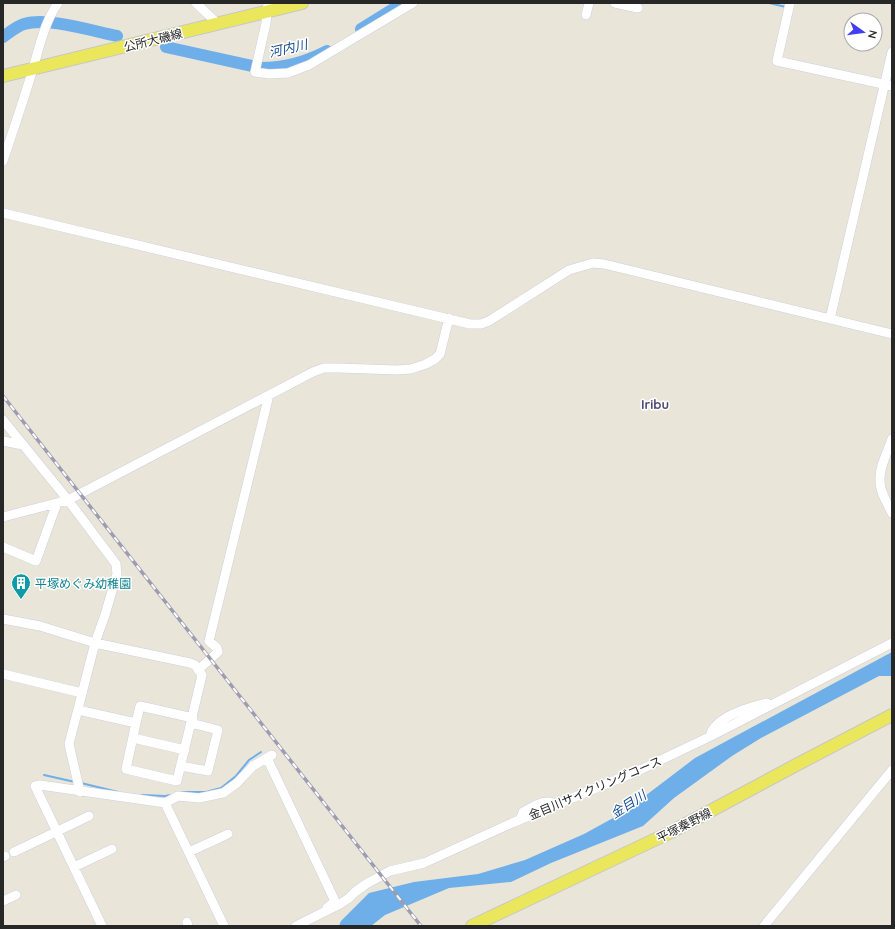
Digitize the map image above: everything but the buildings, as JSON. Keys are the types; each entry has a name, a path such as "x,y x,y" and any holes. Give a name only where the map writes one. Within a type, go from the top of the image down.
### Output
{"main road":[{"name":"公所大磯線","path":"3,76 218,24 267,7 302,3"},
{"name":"平塚秦野線","path":"472,926 671,832 825,749 892,715"}],"street":[{"path":"3,161 34,68 45,29 49,18 58,3"},
{"path":"196,3 218,24"},
{"path":"267,7 266,23 255,72 288,73 309,65 413,3"},
{"path":"586,15 589,3"},
{"path":"615,3 638,8"},
{"path":"790,3 778,61 888,85"},
{"path":"830,319 888,85 892,52"},
{"path":"3,213 470,324 481,324 489,321 569,270 593,263 604,264 892,334"},
{"path":"3,517 68,500 313,372 324,368 397,370 411,369 426,364 436,359 440,354 449,318"},
{"path":"198,670 218,652 217,648 209,641 269,395"},
{"path":"3,420 68,500 116,564 117,574 95,643 69,744 80,792"},
{"path":"892,439 881,469 880,481 882,492 892,513"},
{"path":"3,441 23,446"},
{"path":"3,547 36,561 57,503"},
{"path":"3,619 40,626 95,643 195,665 202,675 192,720 185,750 177,781 126,769 140,706 192,720 218,730 208,772 181,766"},
{"name":"金目川サイクリングコース","path":"320,914 340,904 366,884 390,871 419,864 422,860 435,852 450,847 457,848 521,819 523,812 547,801 553,802 556,805 621,777 624,770 639,763 656,757 661,759 710,736 714,726 738,711 778,701 892,642"},
{"path":"3,674 82,693"},
{"path":"78,710 136,723"},
{"path":"133,738 185,750"},
{"path":"102,926 35,786 40,785 80,792 165,803 178,796 199,798 223,793 237,783 253,766 270,756 334,899 334,902 320,914 296,926"},
{"path":"764,926 892,770"},
{"path":"165,803 224,926"},
{"path":"7,855 89,816"},
{"path":"189,852 228,834"},
{"path":"74,867 112,848"},
{"path":"3,901 16,895"}],"water":[{"path":"892,652 892,676 879,676 761,738 732,756 674,798 643,826 551,863 511,882 449,888 385,915 371,926 339,926 341,921 369,893 414,882 478,874 525,860 584,834 624,812 695,758"}],"waterway":[{"name":"河内川","path":"361,29 403,3"},
{"path":"769,3 786,7"},
{"name":"河内川","path":"3,37 21,25 34,22 58,23 117,36"},
{"name":"河内川","path":"166,47 261,68 295,64 327,51"},
{"path":"181,792 206,792 221,788 236,776 249,760 261,752"},
{"path":"44,775 75,782"},
{"path":"81,783 118,792"},
{"path":"142,795 171,795"}],"railway":[{"path":"3,396 421,926"}],"place":[{"name":"平塚めぐみ幼稚園","path":"21,600"}],"district":[{"name":"Iribu","path":"655,404"}],"water label":[{"name":"金目川","path":"628,804"}]}
